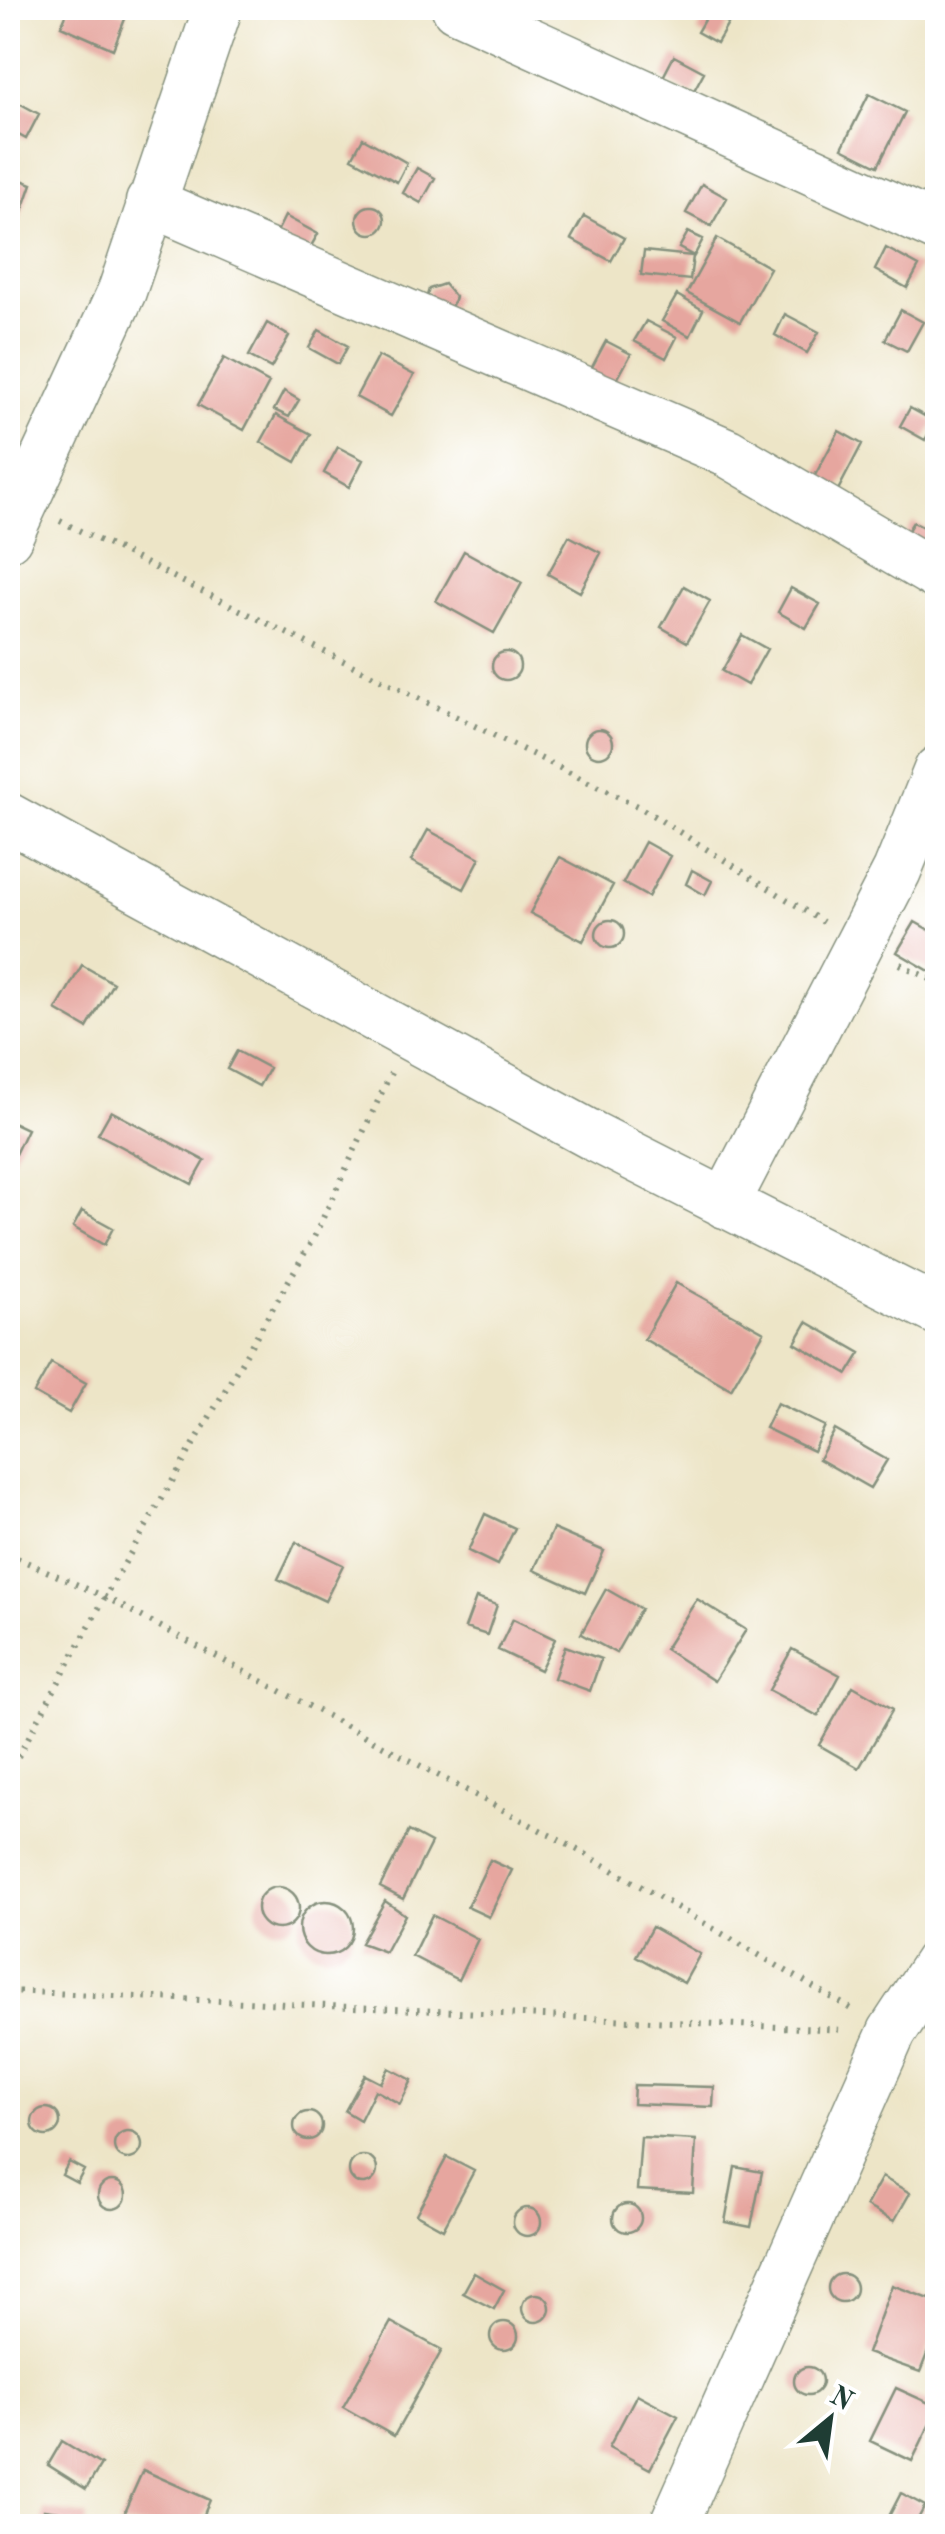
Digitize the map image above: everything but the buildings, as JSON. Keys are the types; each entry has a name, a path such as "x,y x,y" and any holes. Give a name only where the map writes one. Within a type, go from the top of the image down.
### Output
{"street":[{"path":"16,520 122,292 218,8"},
{"path":"456,8 938,228"},
{"path":"150,202 728,453 938,576"},
{"path":"725,1204 897,871 938,770"},
{"path":"8,817 408,1036 725,1204 938,1311"},
{"path":"673,2526 892,2032 938,1962"}],"path":[{"path":"16,520 641,808 859,944 938,982"},
{"path":"8,1775 105,1597 314,1237 408,1036"},
{"path":"8,1554 105,1597 587,1854 892,2032"},
{"path":"8,1992 892,2032"}]}
